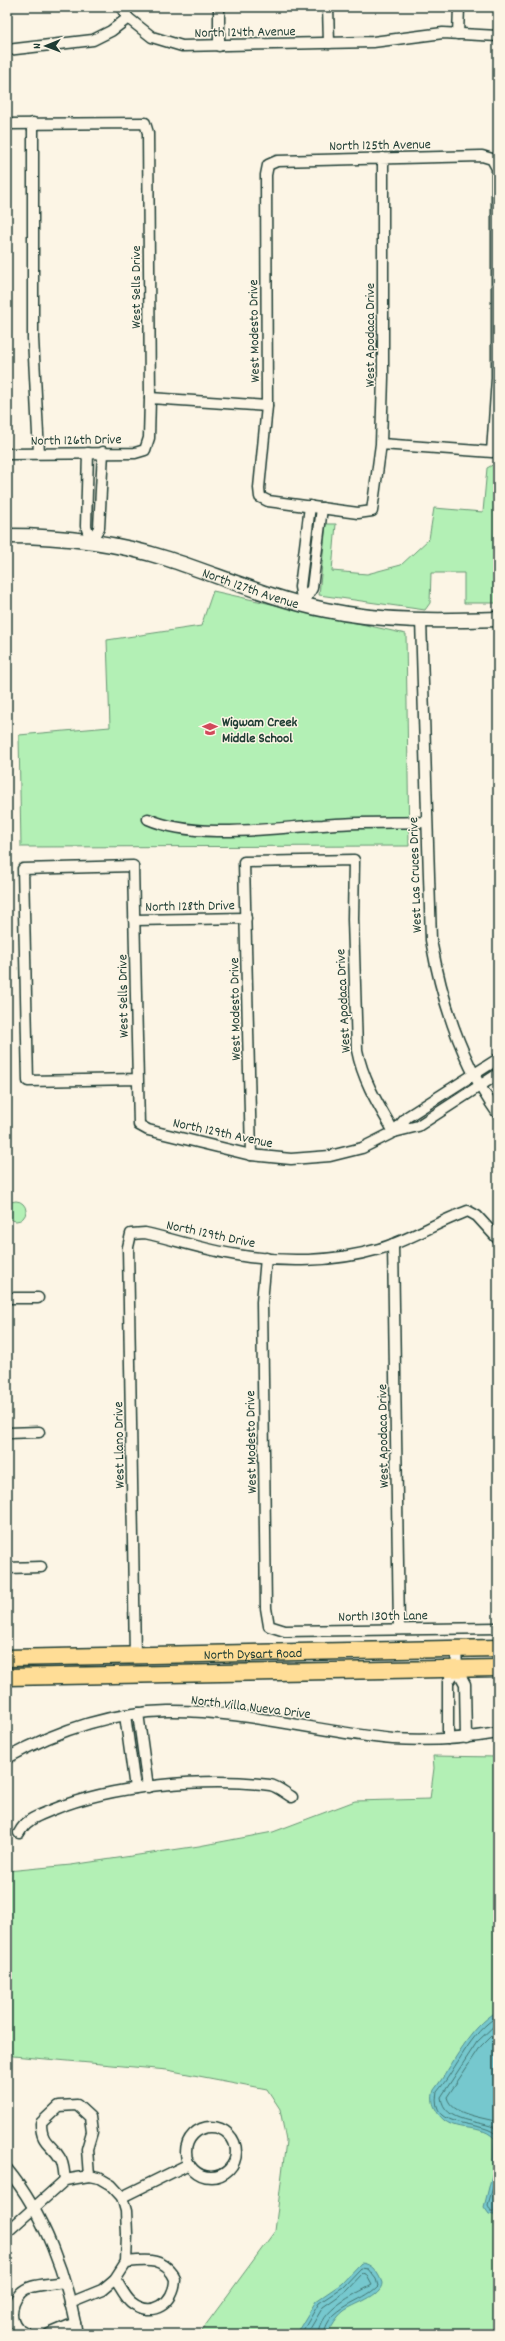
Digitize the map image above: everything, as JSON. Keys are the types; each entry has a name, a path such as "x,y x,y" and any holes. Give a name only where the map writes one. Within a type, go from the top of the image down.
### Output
{"main road":[{"name":"North Dysart Road","path":"7,1658 498,1648"},
{"name":"North Dysart Road","path":"7,1677 498,1668"}],"street":[{"name":"North 124th Avenue","path":"121,7 128,18 144,32 162,41 182,46 378,41 435,33 498,36"},
{"path":"219,7 219,46"},
{"path":"328,7 329,43"},
{"path":"458,34 459,7"},
{"path":"7,50 92,40 111,31 128,18"},
{"path":"7,124 33,123 33,338 39,453"},
{"name":"West Sells Drive","path":"33,123 145,123 148,133 150,398 149,438 145,450"},
{"name":"North 125th Avenue","path":"268,165 277,161 482,156 492,159 497,168 497,378 492,452 381,444"},
{"name":"West Apodaca Drive","path":"322,508 358,512 372,511 381,444 383,377 383,158"},
{"name":"West Modesto Drive","path":"268,165 266,175 267,406 259,488 260,497 268,501 310,506"},
{"path":"150,398 267,406"},
{"name":"North 126th Drive","path":"7,454 103,452 135,453 145,450"},
{"path":"91,541 99,528 103,452"},
{"path":"88,453 86,526 91,541"},
{"path":"310,506 322,508 312,588 303,604 300,587 310,506"},
{"name":"North 127th Avenue","path":"7,536 51,537 91,541 167,559 303,604 356,616 421,620 498,618"},
{"name":"West Las Cruces Drive","path":"421,620 429,912 438,979 449,1016 474,1074 498,1114"},
{"path":"148,819 161,825 190,830 288,829 323,824 426,822"},
{"name":"West Apodaca Drive","path":"354,860 353,919 357,1050 360,1064 370,1091 394,1132"},
{"name":"West Modesto Drive","path":"252,1155 244,862 354,860"},
{"name":"West Sells Drive","path":"138,1078 28,1081 23,870 133,866 134,920 138,1078 139,1125"},
{"name":"North 128th Drive","path":"134,920 246,918"},
{"name":"North 129th Avenue","path":"394,1132 407,1118 498,1059"},
{"name":"North 129th Avenue","path":"139,1125 148,1130 252,1155 291,1159 330,1156 362,1148 394,1132 418,1126 498,1074"},
{"name":"North 129th Drive","path":"132,1234 145,1233 237,1255 266,1258 313,1259 357,1254 393,1244 413,1237 468,1211 477,1216 498,1239"},
{"name":"West Llano Drive","path":"132,1234 128,1247 135,1656"},
{"name":"West Apodaca Drive","path":"393,1244 398,1628"},
{"name":"West Modesto Drive","path":"266,1258 262,1302 266,1608 269,1626"},
{"path":"7,1298 38,1298"},
{"path":"7,1433 39,1432"},
{"path":"7,1568 41,1567"},
{"name":"North 130th Lane","path":"269,1626 285,1631 398,1628 498,1628"},
{"path":"456,1649 457,1669 465,1684 466,1738"},
{"path":"448,1739 448,1682 457,1669"},
{"name":"North Villa Nueva Drive","path":"7,1758 64,1731 138,1713 197,1712 360,1735 400,1739 466,1738 498,1733"},
{"path":"138,1713 148,1787"},
{"path":"125,1715 135,1788"},
{"path":"19,1833 23,1825 32,1819 69,1804 135,1788 214,1783 272,1786 292,1797"},
{"path":"65,2180 61,2158 47,2145 41,2134 41,2123 59,2106 77,2105 90,2117 92,2132 87,2149 89,2176"},
{"path":"208,2127 220,2128 230,2135 234,2142 236,2158 226,2172 214,2177 202,2176 189,2164 186,2148 191,2137 200,2129 208,2127"},
{"path":"122,2197 189,2164"},
{"path":"7,2168 22,2186 48,2240 64,2282 77,2334"},
{"path":"7,2232 65,2180 89,2176 99,2178 111,2185 122,2197 126,2211 126,2262 115,2279 102,2290 70,2303"},
{"path":"115,2279 131,2302 147,2310 157,2309 172,2296 175,2279 165,2264 152,2260 126,2262"},
{"path":"27,2334 17,2327 13,2319 12,2309 17,2296 29,2287 64,2282"},
{"path":"49,2334 75,2323"}],"green space":[{"path":"498,462 498,603 464,603 464,573 431,573 430,603 425,610 319,595 326,524 336,524 332,571 367,574 401,565 429,539 434,508 483,512 487,468"},
{"name":"Wigwam Creek Middle School","path":"213,591 406,634 409,846 21,847 19,735 110,727 107,640 201,626"},
{"path":"12,1201 20,1201 26,1207 26,1215 20,1221 12,1221 6,1215 6,1207"},
{"path":"433,1756 498,1757 498,2334 199,2334 275,2231 286,2141 280,2109 267,2089 167,2070 13,2056 7,2053 7,1871 71,1865 199,1846 273,1832 355,1801 430,1799 434,1768"}],"water":[{"path":"498,2011 498,2216 489,2214 484,2207 493,2171 494,2138 488,2133 480,2130 455,2126 448,2123 441,2117 435,2108 433,2104 433,2094 434,2090 462,2047 487,2018"},
{"path":"361,2263 365,2263 372,2267 382,2283 381,2288 372,2296 341,2313 327,2334 296,2334 316,2301 341,2284"}],"place":[{"name":"Wigwam Creek Middle School","path":"210,729"}]}
